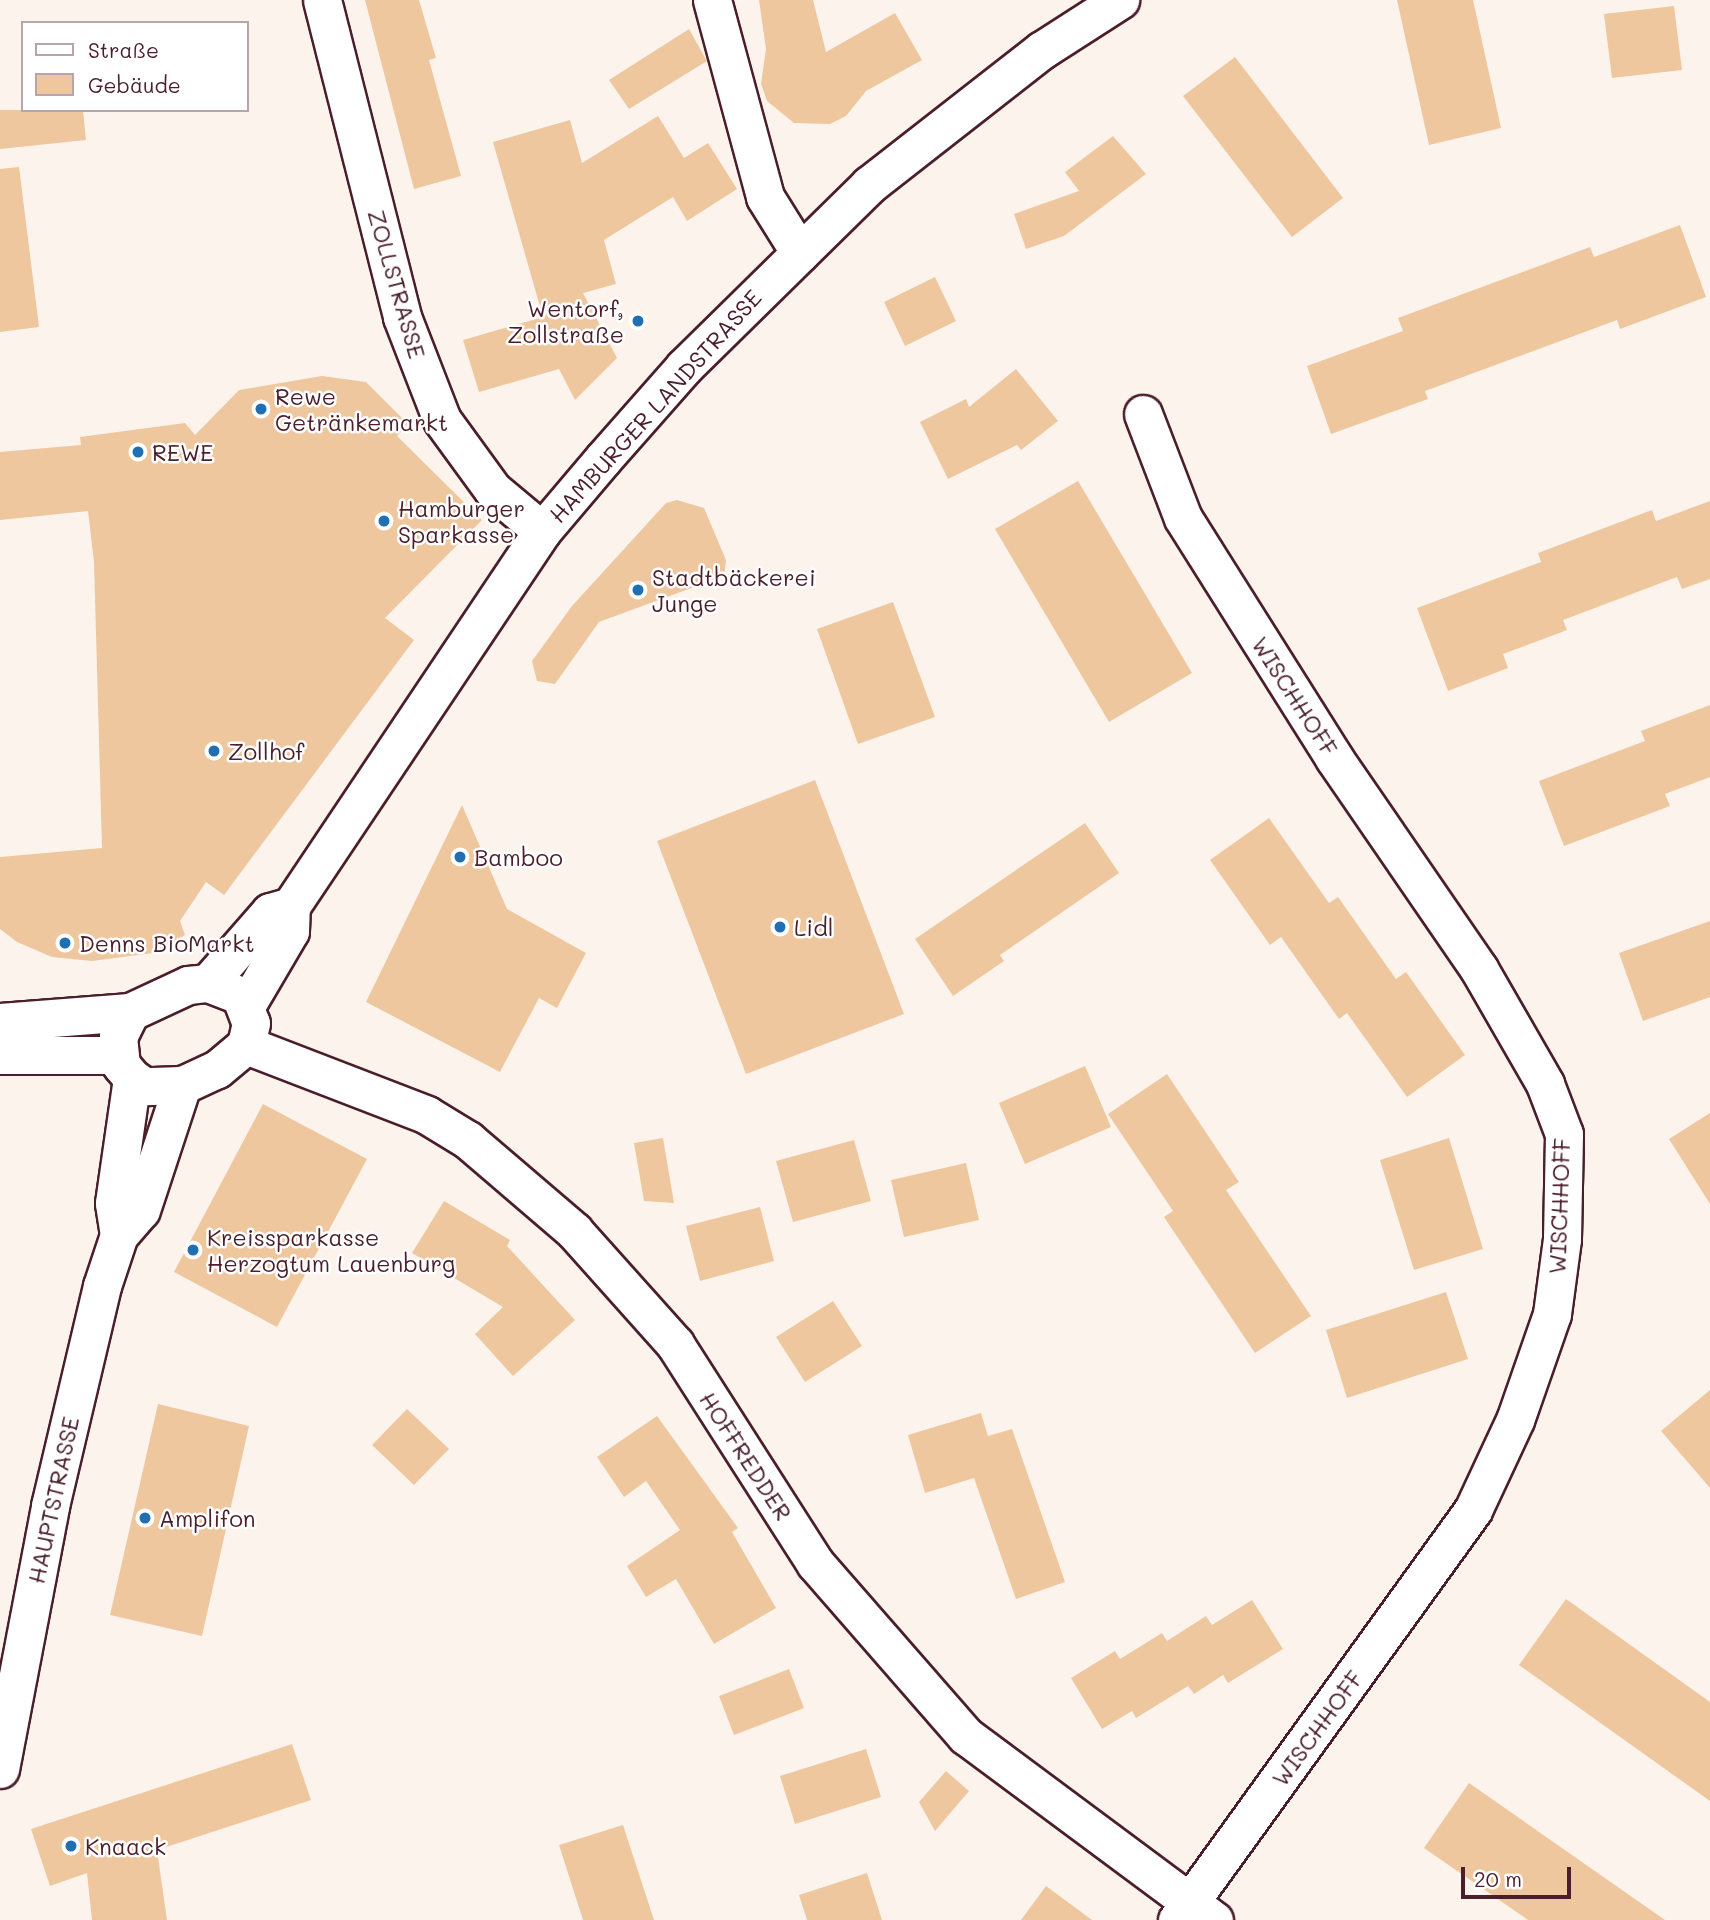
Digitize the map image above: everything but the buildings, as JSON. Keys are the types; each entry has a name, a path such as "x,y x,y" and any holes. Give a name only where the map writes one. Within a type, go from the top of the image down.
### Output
{"street":[{"name":"ZOLLSTRASSE","path":"322,0 402,317 442,420 493,490 542,531"},
{"path":"712,0 765,197 800,253"},
{"name":"HAMBURGER LANDSTRASSE","path":"246,1006 290,931 291,906 542,531 684,367 869,185 955,115 1120,0"},
{"name":"WISCHHOFF","path":"1143,414 1183,518 1334,758 1479,969 1545,1084 1564,1134 1562,1239 1552,1314 1515,1420 1473,1510 1194,1914"},
{"name":"HAMBURGER LANDSTRASSE","path":"208,983 270,912 291,906"},
{"path":"0,1022 130,1012 177,989 208,983 226,986 246,1006 251,1023 246,1045 217,1069 182,1085 144,1086 125,1066 120,1025 130,1012"},
{"name":"HOFFREDDER","path":"246,1045 427,1115 468,1140 574,1231 675,1344 815,1563 966,1736 1194,1914"},
{"path":"0,1055 125,1066"},
{"name":"HAUPTSTRASSE","path":"0,1769 50,1506 119,1234 114,1203 125,1066"},
{"name":"HAUPTSTRASSE","path":"119,1234 141,1210 182,1085"}],"place":[{"name":"Wentorf, Zollstraße","path":"638,321"},
{"name":"Rewe Getränkemarkt","path":"261,409"},
{"name":"REWE","path":"138,452"},
{"name":"Hamburger Sparkasse","path":"384,521"},
{"name":"Stadtbäckerei Junge","path":"638,590"},
{"name":"Zollhof","path":"214,751"},
{"name":"Bamboo","path":"460,857"},
{"name":"Lidl","path":"780,927"},
{"name":"Denns BioMarkt","path":"65,943"},
{"name":"Kreissparkasse Herzogtum Lauenburg","path":"193,1250"},
{"name":"Amplifon","path":"145,1518"},
{"name":"Knaack","path":"71,1846"}]}
